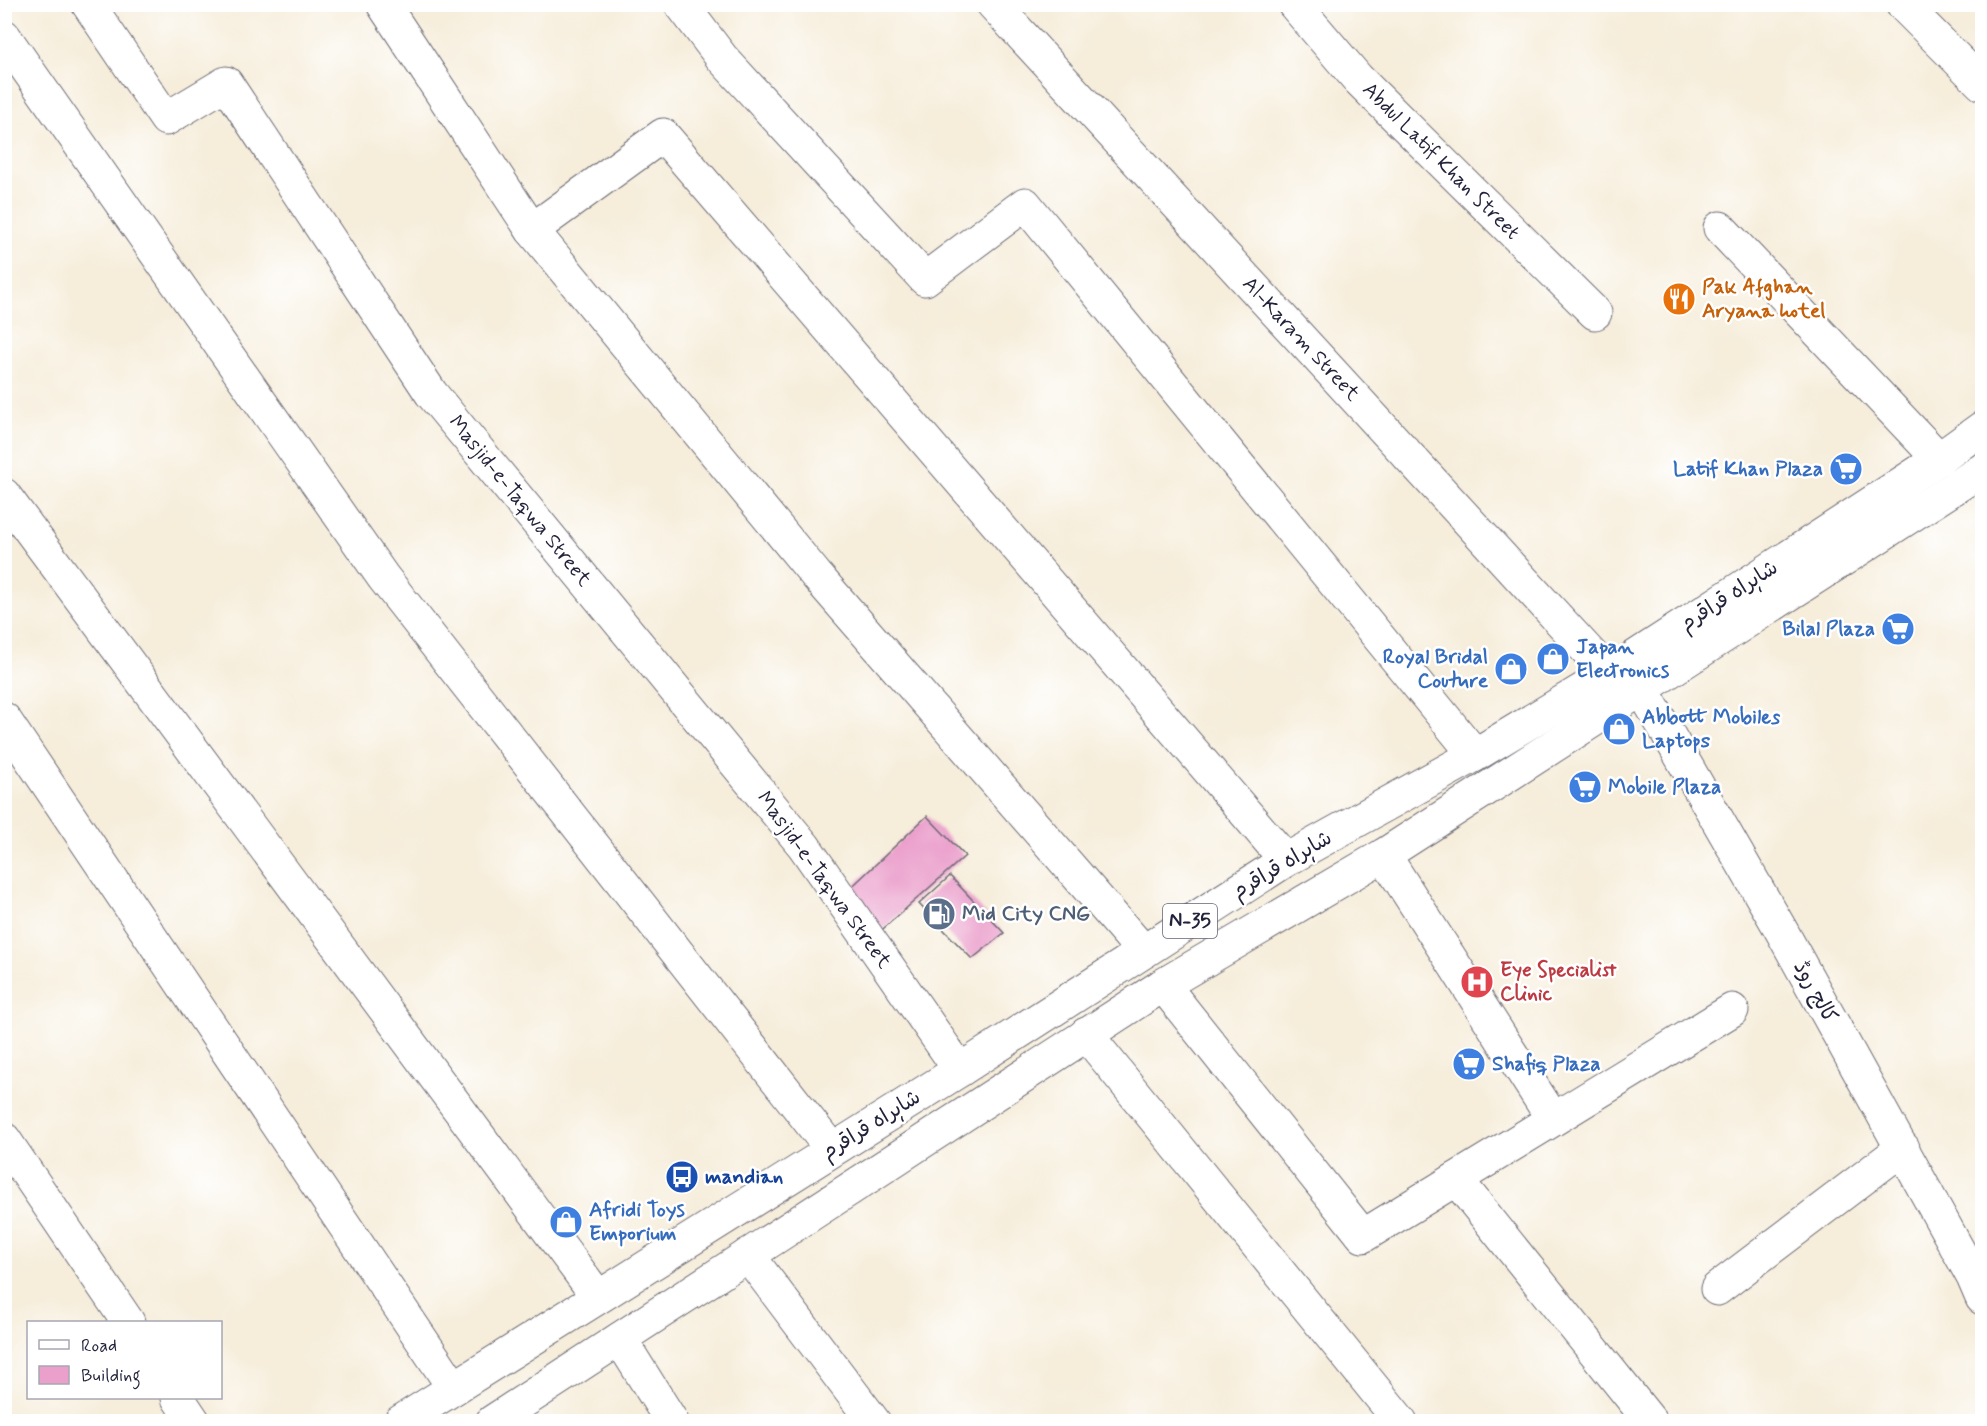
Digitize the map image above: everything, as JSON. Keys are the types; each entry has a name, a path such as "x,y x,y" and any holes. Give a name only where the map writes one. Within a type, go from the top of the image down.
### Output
{"main road":[{"name":"Masjid-e-Taqwa Street","path":"88,4 166,119 226,83 431,393 804,846 960,1070"},
{"path":"383,4 532,230 816,576 1143,951"},
{"path":"681,4 722,58 925,279 1025,204 1475,755"},
{"name":"Al-Karam Street","path":"993,4 1609,674"},
{"name":"Abdul Latif Khan Street","path":"1294,4 1358,79 1594,313"},
{"path":"1902,4 1983,84"},
{"path":"4,36 383,577 831,1150"},
{"path":"532,230 663,135 1286,860"},
{"path":"1720,228 1939,459"},
{"name":"شاہراہ قراقرم","path":"400,1422 960,1070 1286,860 1475,755 1609,674 1983,428"},
{"name":"شاہراہ قراقرم","path":"492,1422 1086,1034 1163,985 1384,855 1983,470"},
{"path":"4,495 598,1297"},
{"name":"کالج روڈ","path":"1642,689 1903,1148 1983,1298"},
{"path":"4,719 454,1388"},
{"path":"1384,855 1553,1119"},
{"path":"1163,985 1363,1236 1732,1010"},
{"path":"1086,1034 1401,1422"},
{"path":"4,1139 127,1321"},
{"path":"1717,1289 1903,1148"},
{"path":"1456,1179 1652,1422"},
{"path":"748,1255 874,1422"},
{"path":"620,1339 672,1422"},
{"path":"179,1399 194,1422"}],"building":[{"path":"927,816 965,856 875,936 842,896"},
{"path":"950,876 1004,933 972,959 919,904"}],"place":[{"name":"Pak Afghan Aryana hotel","path":"1679,299"},
{"name":"Latif Khan Plaza","path":"1846,469"},
{"name":"Bilal Plaza","path":"1898,629"},
{"name":"Japan Electronics","path":"1553,659"},
{"name":"Royal Bridal Couture","path":"1511,669"},
{"name":"Abbott Mobiles Laptops","path":"1619,729"},
{"name":"Mobile Plaza","path":"1585,787"},
{"name":"Mid City CNG","path":"939,914"},
{"name":"Eye Specialist Clinic","path":"1477,982"},
{"name":"Shafiq Plaza","path":"1469,1064"},
{"name":"mandian","path":"682,1177"},
{"name":"Afridi Toys Emporium","path":"566,1222"}]}
